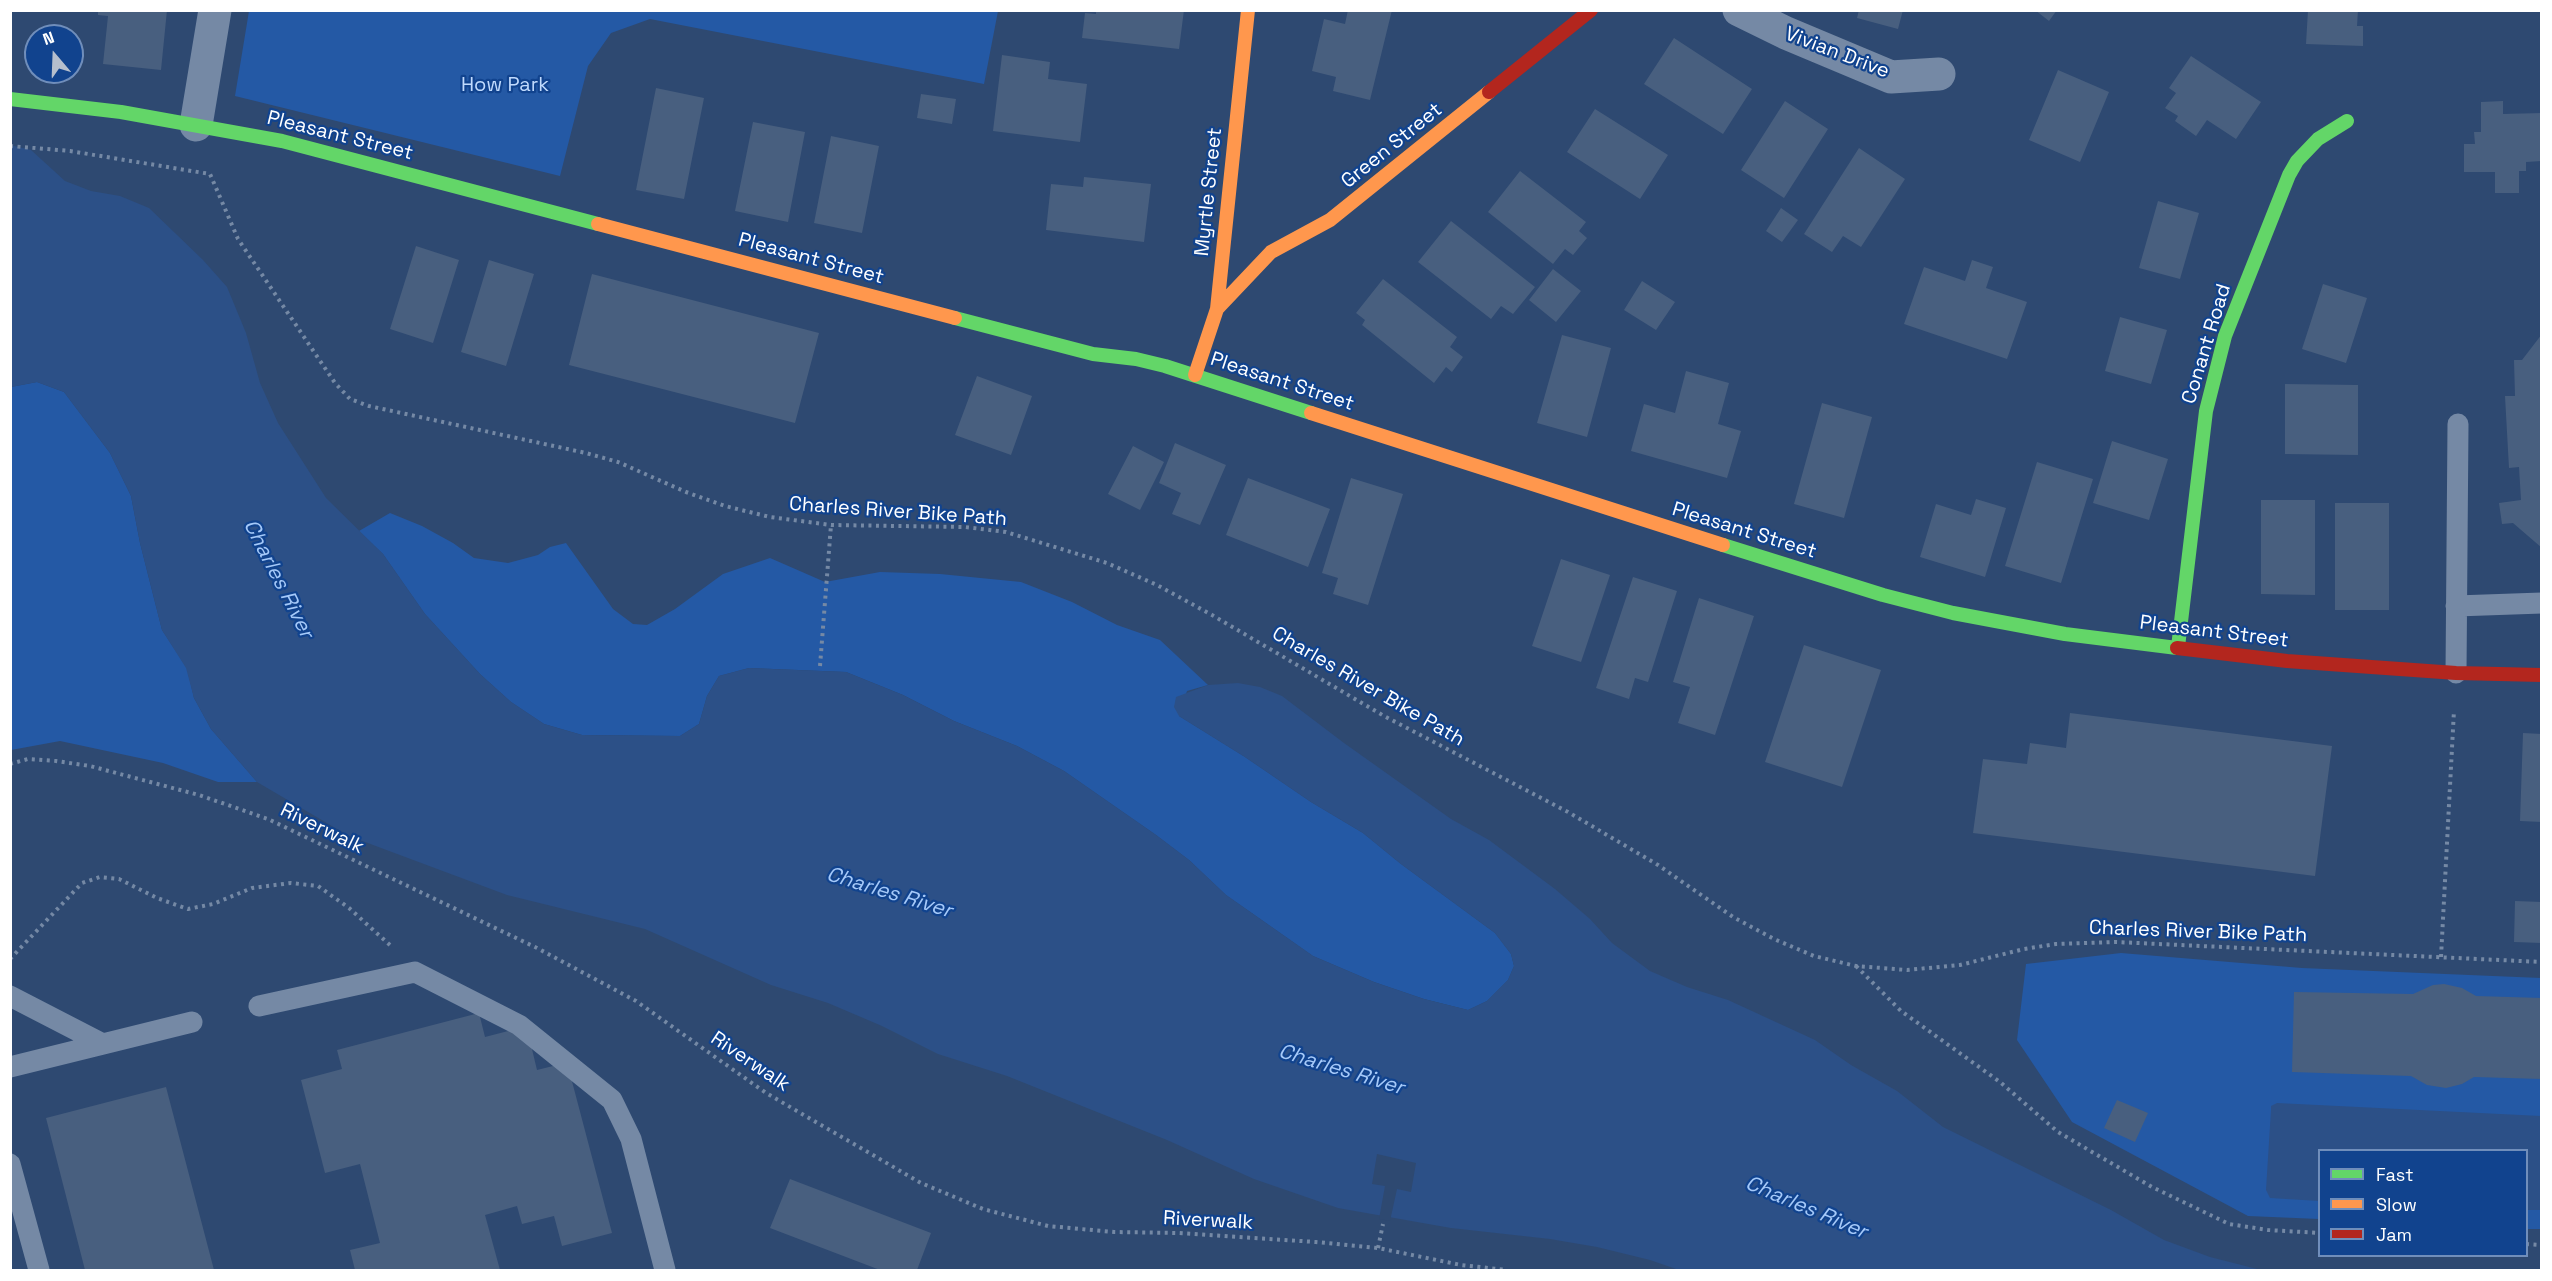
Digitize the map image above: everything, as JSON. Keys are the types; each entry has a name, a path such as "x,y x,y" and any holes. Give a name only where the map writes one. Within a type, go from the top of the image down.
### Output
{"street":[{"path":"196,124 215,10"},
{"name":"Myrtle Street","path":"1195,375 1217,309 1248,10"},
{"name":"Green Street","path":"1217,309 1271,252 1330,220 1591,10"},
{"name":"Vivian Drive","path":"1739,10 1786,33 1891,76 1939,74"},
{"name":"Pleasant Street","path":"10,99 121,112 196,124 339,155 1093,354 1136,359 1195,375 1657,524 1918,605 2028,628 2287,661 2456,673 2541,675"},
{"name":"Conant Road","path":"2178,647 2205,420 2225,336 2289,175 2297,161 2318,139 2347,121"}],"lane":[{"path":"2456,673 2458,424"},
{"path":"2456,606 2541,603"},
{"path":"260,1006 415,972 519,1025 612,1100 631,1139 665,1270"},
{"path":"10,996 103,1044"},
{"path":"10,1067 192,1022"},
{"path":"10,1164 39,1270"}],"path":[{"name":"Charles River Bike Path","path":"10,146 70,151 210,174 238,239 335,382 350,399 369,406 586,453 618,462 686,492 725,506 770,517 831,525 965,527 1006,532 1107,563 1157,585 1384,716 1568,812 1658,865 1733,917 1814,956 1856,966 1907,970 1960,965 2024,949 2056,944 2116,942 2541,962"},
{"path":"820,666 831,525"},
{"path":"2441,957 2452,748"},
{"name":"Riverwalk","path":"10,764 28,759 56,760 90,766 199,795 268,819 537,948 636,1000 766,1093 921,1183 983,1209 1048,1226 1316,1242 1378,1248 1461,1265 1507,1270"},
{"path":"10,959 82,883 100,877 119,879 157,898 188,909 213,904 252,888 291,883 318,886 349,908 396,950"},
{"path":"1856,966 1901,1011 2000,1082 2058,1132 2152,1187 2229,1224 2268,1230 2318,1233"},
{"path":"1378,1248 1383,1224"}],"green space":[{"name":"How Park","path":"249,10 998,11 984,84 650,19 611,33 588,66 560,176 235,96"},
{"path":"37,382 64,392 110,453 131,496 140,543 162,630 187,668 194,698 211,729 257,782 218,782 163,763 60,741 11,750 11,387"},
{"path":"390,513 422,526 474,558 508,563 538,555 550,547 566,543 613,609 633,624 647,625 675,609 723,574 770,558 825,582 880,572 940,574 1021,582 1072,602 1117,625 1160,640 1208,685 1187,691 1179,716 1363,833 1495,933 1511,954 1514,966 1508,980 1487,1001 1468,1010 1424,999 1374,982 1313,956 1226,895 1189,860 1156,835 1064,771 1017,746 954,721 903,695 846,672 749,668 719,676 707,696 699,724 680,736 582,735 544,724 511,702 480,674 425,614 383,554 359,531"},
{"path":"2121,953 2302,968 2541,978 2541,1229 2528,1229 2528,1149 2318,1149 2318,1219 2248,1216 2072,1122 2017,1040 2026,964"}],"water":[{"name":"Charles River","path":"10,145 31,150 65,181 91,191 120,196 149,208 203,260 227,287 246,333 260,383 278,423 326,498 383,554 425,614 480,674 511,702 544,724 582,735 680,736 699,724 707,696 719,676 749,668 846,672 903,695 954,721 1017,746 1064,771 1156,835 1189,860 1226,895 1313,956 1374,982 1424,999 1468,1010 1487,1001 1508,980 1514,966 1511,954 1495,933 1363,833 1179,716 1174,707 1176,697 1208,685 1238,683 1260,687 1282,696 1451,819 1489,840 1555,889 1590,919 1612,943 1650,971 1687,987 1728,1000 1815,1040 1851,1065 1897,1091 1943,1127 2111,1210 2164,1240 2210,1257 2261,1270 1679,1270 1597,1247 1550,1239 1451,1228 1338,1208 1254,1179 1167,1140 1007,1076 938,1054 882,1026 828,1003 771,985 645,929 507,895 349,836 257,782 211,729 194,698 186,668 162,630 140,543 131,496 110,453 64,392 37,382 11,387"},
{"path":"2277,1103 2541,1116 2541,1210 2528,1210 2528,1149 2318,1149 2318,1201 2270,1198 2266,1190 2271,1106"}],"pier":[{"path":"1377,1154 1416,1163 1411,1192 1397,1189 1390,1221 1379,1219 1385,1186 1372,1184"}],"building":[{"path":"98,10 167,10 161,70 103,64 108,16 98,15"},
{"path":"1096,10 1184,10 1179,49 1082,38 1085,13 1096,14"},
{"path":"1348,10 1392,10 1370,100 1333,91 1336,77 1312,71 1324,19 1345,24"},
{"path":"1859,10 1903,10 1898,29 1857,18"},
{"path":"2035,10 2057,10 2049,21"},
{"path":"2308,10 2358,10 2357,26 2363,26 2363,46 2306,44"},
{"path":"1674,38 1752,89 1723,134 1644,84"},
{"path":"1002,55 1050,62 1048,79 1087,84 1080,142 993,131"},
{"path":"2191,56 2261,102 2236,139 2207,120 2196,136 2175,121 2178,116 2165,108 2176,93 2169,88"},
{"path":"2058,70 2109,92 2080,162 2029,140"},
{"path":"656,88 704,98 684,199 636,190"},
{"path":"921,94 956,99 952,124 917,118"},
{"path":"1785,101 1828,129 1784,198 1741,170"},
{"path":"2503,101 2503,114 2542,113 2542,161 2526,162 2526,171 2519,171 2519,193 2495,193 2495,172 2464,172 2464,144 2475,144 2474,132 2481,132 2481,102"},
{"path":"1595,109 1668,155 1640,199 1567,152"},
{"path":"753,122 805,132 788,222 735,211"},
{"path":"831,136 879,146 862,233 814,223"},
{"path":"1859,148 1905,179 1861,247 1843,236 1832,252 1804,234"},
{"path":"1520,171 1586,222 1579,231 1587,238 1573,255 1565,249 1553,264 1488,212"},
{"path":"1084,177 1151,184 1144,242 1046,230 1051,184 1083,187"},
{"path":"2158,201 2199,213 2180,279 2139,268"},
{"path":"1781,208 1798,220 1782,242 1766,231"},
{"path":"1451,221 1535,287 1513,314 1501,306 1491,319 1418,262"},
{"path":"416,246 459,260 433,343 390,329"},
{"path":"489,260 534,274 506,366 461,352"},
{"path":"1972,260 1993,267 1986,288 2027,302 2007,359 1904,324 1924,267 1965,281"},
{"path":"1553,269 1581,291 1556,322 1529,300"},
{"path":"592,274 819,333 795,423 569,365"},
{"path":"1383,279 1457,337 1450,347 1463,357 1452,372 1446,367 1434,383 1362,325 1365,320 1356,313"},
{"path":"1642,281 1675,302 1656,330 1624,310"},
{"path":"2323,284 2367,298 2346,363 2302,349"},
{"path":"2120,317 2167,330 2151,384 2105,371"},
{"path":"2542,334 2542,548 2513,523 2502,524 2499,503 2521,500 2519,467 2509,468 2505,396 2515,396 2514,360 2522,360"},
{"path":"1562,335 1611,348 1587,437 1537,423"},
{"path":"1686,371 1729,383 1718,424 1741,431 1727,478 1631,451 1644,404 1675,413"},
{"path":"977,376 1032,396 1011,455 955,435"},
{"path":"2285,384 2358,385 2358,455 2285,454"},
{"path":"1822,403 1872,417 1844,518 1794,504"},
{"path":"2112,441 2168,459 2149,520 2093,503"},
{"path":"1175,443 1226,465 1200,525 1172,514 1181,493 1159,483"},
{"path":"1133,446 1164,462 1140,510 1108,494"},
{"path":"2037,462 2093,479 2061,583 2005,566"},
{"path":"1248,478 1330,509 1308,567 1226,535"},
{"path":"1351,478 1403,494 1368,605 1333,594 1338,578 1322,573"},
{"path":"1976,499 2006,508 1985,577 1920,557 1936,504 1971,515"},
{"path":"2261,500 2315,500 2315,595 2261,594"},
{"path":"2335,503 2389,503 2389,610 2335,610"},
{"path":"1561,559 1610,575 1581,662 1532,646"},
{"path":"1633,577 1677,591 1648,682 1635,678 1629,699 1596,688"},
{"path":"1699,598 1754,616 1715,735 1678,723 1690,687 1673,682"},
{"path":"1804,645 1881,670 1842,787 1765,762"},
{"path":"2070,713 2332,746 2315,876 1973,833 1983,759 2027,764 2030,743 2066,748"},
{"path":"2523,733 2542,734 2542,822 2520,821"},
{"path":"2515,901 2542,902 2542,943 2514,942"},
{"path":"2444,984 2462,988 2476,996 2542,998 2542,1079 2474,1077 2462,1084 2446,1088 2427,1085 2411,1076 2292,1072 2294,992 2413,994 2433,985"},
{"path":"479,1013 485,1037 512,1030 531,1045 537,1070 561,1064 569,1070 612,1233 562,1246 554,1216 522,1224 517,1206 485,1215 500,1270 355,1270 350,1250 380,1243 360,1164 325,1173 301,1080 342,1069 337,1050"},
{"path":"166,1087 214,1270 85,1270 46,1118"},
{"path":"2117,1100 2148,1113 2135,1142 2104,1128"},
{"path":"790,1179 931,1233 917,1270 880,1270 770,1228"}],"traffic: fast":[{"path":"10,99 121,112 282,141 598,224"},
{"path":"2178,647 2206,411 2225,336 2289,175 2297,161 2318,139 2347,121"},
{"path":"955,318 1093,354 1136,359 1165,366 1311,413"},
{"path":"1723,545 1883,595 1953,613 2065,634 2177,648"}],"traffic: slow":[{"path":"1195,375 1217,309 1248,10"},
{"path":"1217,309 1271,252 1330,220 1489,92"},
{"path":"598,224 955,318"},
{"path":"1311,413 1723,545"}],"traffic: jam":[{"path":"1489,92 1591,10"},
{"path":"2177,648 2287,661 2456,673 2542,675"}]}
